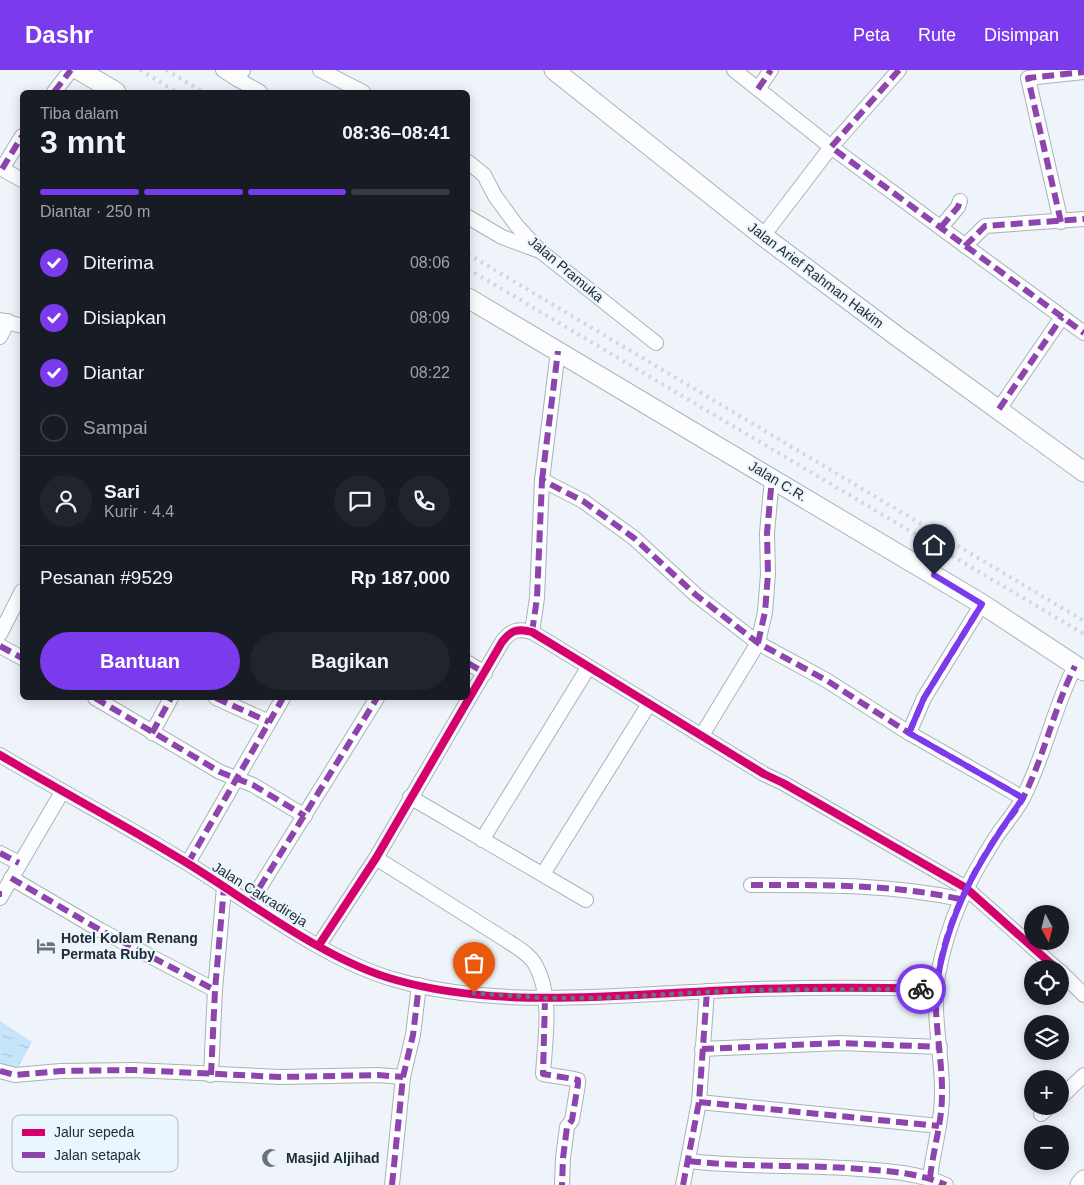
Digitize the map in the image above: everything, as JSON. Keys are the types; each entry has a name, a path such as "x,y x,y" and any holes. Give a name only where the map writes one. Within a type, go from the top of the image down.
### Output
{"street":[{"path":"56,90 71,70"},
{"path":"79,70 113,90"},
{"path":"223,70 240,75 258,90"},
{"path":"320,70 359,90"},
{"name":"Jalan Arief Rahman Hakim","path":"554,70 763,236 1084,472"},
{"path":"734,70 831,148 1084,332"},
{"path":"758,89 771,70"},
{"path":"763,236 831,148 899,70"},
{"path":"1061,222 1028,78 1084,72"},
{"path":"20,139 1,168 20,179"},
{"name":"Jalan Pramuka","path":"470,164 484,176 517,226 539,250 656,343"},
{"path":"940,227 958,207 960,201"},
{"path":"470,218 502,237 539,250"},
{"path":"966,246 985,226 1084,219"},
{"name":"Jalan C.R.","path":"470,299 982,604 1079,668"},
{"path":"999,409 1062,317"},
{"path":"0,337 4,321 20,325"},
{"path":"532,632 537,598 542,480 558,351"},
{"path":"702,735 758,642 765,612 768,574 767,533 772,478"},
{"path":"542,480 583,501 634,538 696,595 758,642 826,680 909,733 1023,798"},
{"path":"0,634 20,595"},
{"path":"909,733 924,698 982,604"},
{"path":"470,697 508,634 522,629 532,632 588,668 764,774 783,783 963,893 1047,960"},
{"path":"0,646 20,657"},
{"path":"470,664 485,672"},
{"path":"482,840 588,668"},
{"path":"930,1178 942,1097 936,989 944,948 963,893 997,835 1023,798 1037,766 1062,692 1079,668"},
{"path":"98,700 152,733 236,779 253,785 305,816"},
{"path":"152,733 170,700"},
{"path":"220,700 269,722"},
{"path":"188,863 282,700"},
{"path":"250,903 376,700"},
{"path":"319,945 376,858 468,700"},
{"path":"543,874 649,704"},
{"name":"Jalan Cakradireja","path":"0,755 188,863 319,945 370,972 419,986 474,993 545,998 599,998 707,991 810,988 936,989"},
{"path":"1,895 62,792"},
{"path":"410,797 586,900"},
{"path":"0,853 19,863"},
{"path":"376,858 528,956 538,972 545,998 543,1074 578,1080 572,1120 567,1127 562,1158 562,1185"},
{"path":"11,878 100,930 215,990"},
{"path":"752,885 864,886 934,893 963,893"},
{"path":"211,1075 215,990 224,887"},
{"path":"1069,980 1084,995"},
{"path":"392,1185 403,1077 413,1035 419,986"},
{"path":"683,1185 699,1102 707,991"},
{"path":"702,1049 840,1043 940,1047"},
{"path":"0,1071 15,1075 61,1071 134,1070 211,1075 403,1077"},
{"path":"1069,1090 1084,1076"},
{"path":"699,1102 939,1126"},
{"path":"689,1161 736,1165 831,1166 902,1172 930,1178 946,1185"},
{"path":"1080,1185 1084,1180"}],"water":[{"path":"0,1021 32,1042 15,1073 0,1064"}],"railway":[{"path":"140,70 174,90"},
{"path":"166,70 200,90"},
{"path":"470,255 1084,621"},
{"path":"470,270 1084,634"}],"marked path":[{"path":"56,90 71,70"},
{"path":"758,89 771,70"},
{"path":"899,70 831,147 1084,333"},
{"path":"1061,222 1028,78 1084,72"},
{"path":"2,169 20,139"},
{"path":"941,227 958,207 960,201"},
{"path":"965,246 985,226 1084,219"},
{"path":"999,409 1062,317"},
{"path":"542,480 558,351"},
{"path":"758,643 765,612 768,574 767,533 772,478"},
{"path":"532,632 537,598 542,480 583,501 634,538 696,595 758,643 826,680 909,733 1023,798"},
{"path":"909,733 924,698 982,604"},
{"path":"0,646 20,657"},
{"path":"470,664 485,673"},
{"path":"930,1178 941,1116 942,1095 936,1018 936,988 947,937 953,919 976,870 1024,796 1075,666"},
{"path":"98,700 220,772 253,785 305,816"},
{"path":"152,733 170,700"},
{"path":"220,700 269,722"},
{"path":"188,863 282,700"},
{"path":"250,903 376,700"},
{"path":"0,853 19,863"},
{"path":"11,878 100,930 215,990"},
{"path":"751,885 830,885 882,888 908,890 960,899"},
{"path":"211,1075 215,990 224,887"},
{"path":"392,1185 403,1077 413,1035 419,985"},
{"path":"683,1185 699,1102 707,991 711,991"},
{"path":"545,998 543,1074 578,1080 572,1120 567,1127 562,1185"},
{"path":"702,1049 840,1043 940,1047"},
{"path":"0,1071 15,1075 61,1071 134,1070 281,1077 378,1075 403,1077"},
{"path":"699,1102 939,1126"},
{"path":"689,1161 904,1173 946,1185"}],"cycle path":[{"path":"470,697 502,642 515,631 532,632 764,774 783,783 966,888 1047,960"},
{"path":"319,945 376,858 468,700"},
{"path":"0,755 164,849 315,945 369,971 396,980 434,989 472,994 552,998 766,989 936,989"}],"way so far":[{"path":"474,993 545,998 599,998 707,991 810,988 921,989"}],"place":[{"name":"Hotel Kolam Renang Permata Ruby","path":"46,946"},
{"name":"Masjid Aljihad","path":"271,1158"}],"route":[{"path":"921,989 936,989 944,948 960,899 997,835 1023,798 909,733 924,698 982,604 934,575"}]}
